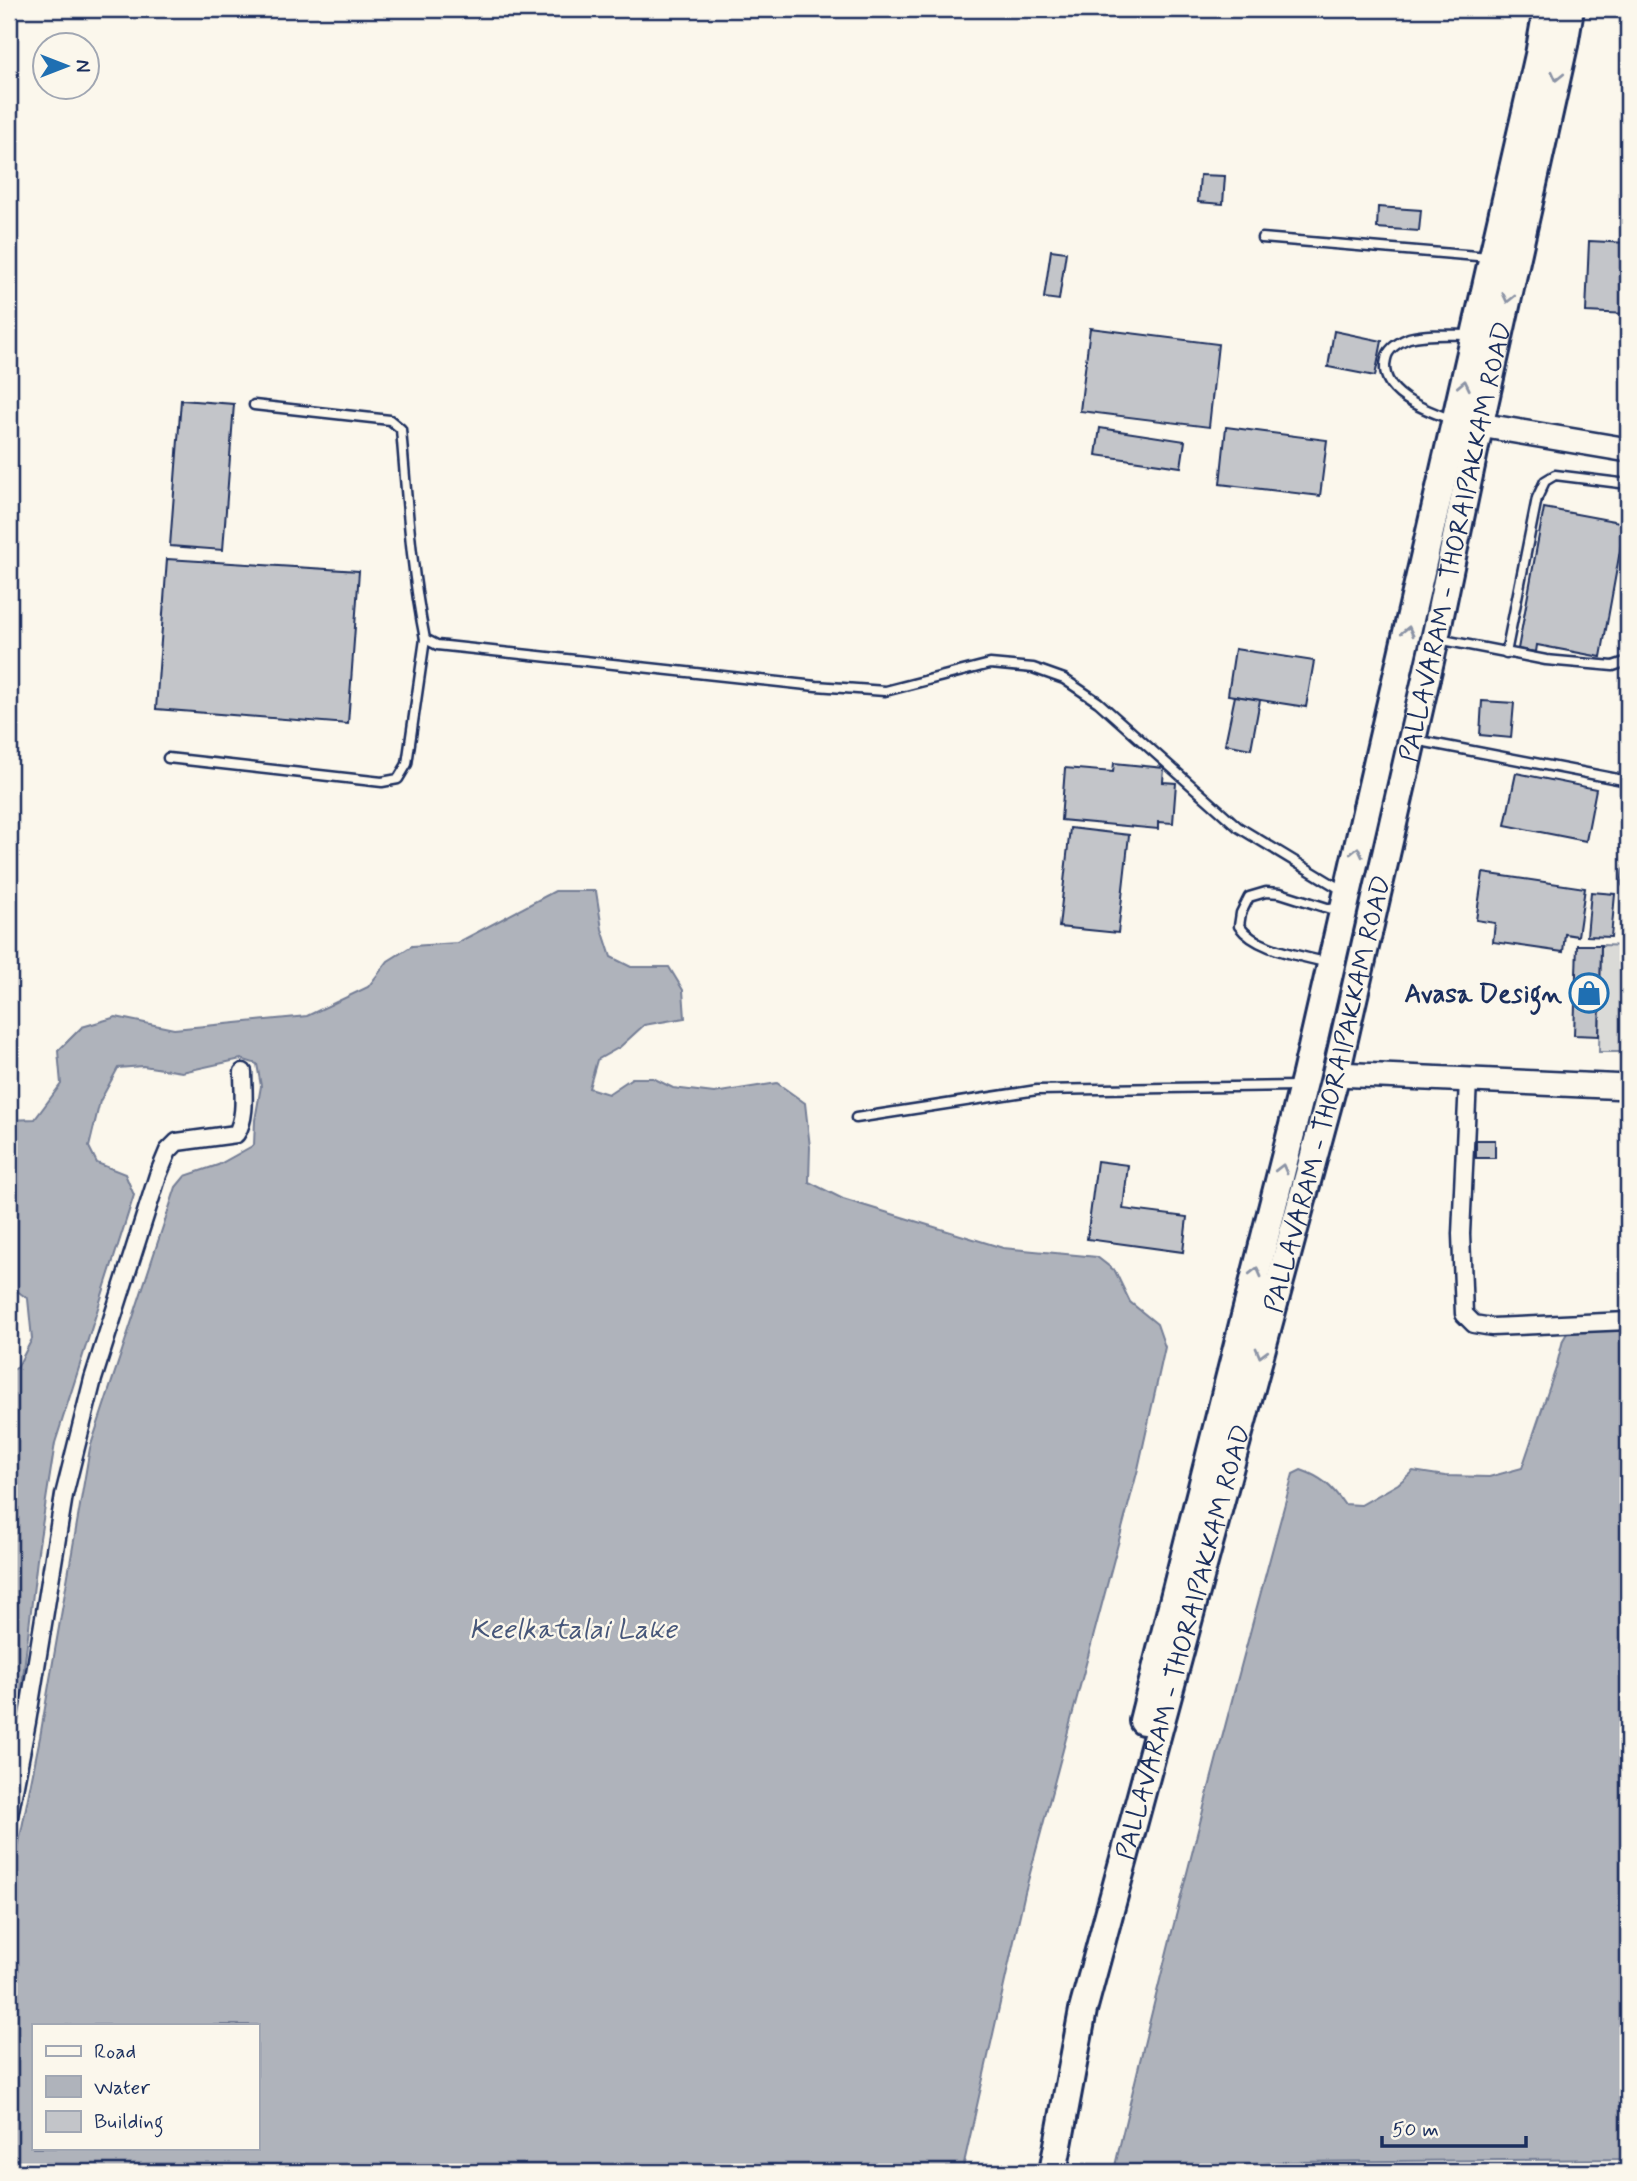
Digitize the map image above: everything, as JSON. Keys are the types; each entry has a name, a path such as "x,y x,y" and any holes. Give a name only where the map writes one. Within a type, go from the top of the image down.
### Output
{"main road":[{"name":"PALLAVARAM - THORAIPAKKAM ROAD","path":"1046,2160 1083,2010 1336,1074 1435,639 1467,424 1475,335 1539,55 1547,9"},
{"name":"PALLAVARAM - THORAIPAKKAM ROAD","path":"1046,2160 1067,2020 1303,1086 1345,903 1564,45 1570,9"}],"street":[{"path":"1467,424 1628,450"},
{"path":"9,1816 64,1494 109,1328 167,1151 177,1142 236,1134 243,1114 243,1072"},
{"path":"1336,1074 1628,1087"},
{"path":"1468,1080 1461,1234 1464,1314 1474,1324 1492,1327 1628,1321"}],"lane":[{"path":"1262,238 1492,258"},
{"path":"1467,424 1424,410 1401,395 1389,384 1384,363 1388,352 1396,344 1408,339 1425,335 1475,335"},
{"path":"168,758 382,782 398,779 407,764 425,639 411,549 401,429 390,420 254,405"},
{"path":"1506,653 1537,498 1545,481 1555,475 1628,484"},
{"path":"425,639 450,648 885,691 990,664 1033,668 1064,679 1098,702 1238,827 1345,903"},
{"path":"1435,639 1546,660 1613,666 1628,661"},
{"path":"1412,739 1628,781"},
{"path":"1627,883 1628,872"},
{"path":"1332,964 1264,945 1246,937 1239,926 1241,913 1249,897 1266,892 1345,903"},
{"path":"856,1118 1037,1090 1303,1086"}],"shaded area":[{"path":"1601,945 1628,946 1628,1052 1599,1052"}],"water":[{"name":"Keelkatalai Lake","path":"555,891 596,891 602,929 611,957 631,967 669,967 683,990 685,1018 644,1025 620,1047 597,1060 589,1088 608,1094 632,1078 653,1078 673,1088 714,1093 777,1083 805,1103 810,1147 809,1182 843,1199 1003,1248 1097,1257 1115,1271 1130,1302 1157,1324 1165,1347 1138,1469 1025,1892 962,2172 9,2172 9,1893 40,1737 90,1448 176,1187 185,1176 218,1165 254,1145 261,1086 257,1064 241,1059 182,1072 143,1066 118,1068 100,1101 89,1147 97,1163 125,1174 134,1195 55,1443 9,1768 9,1371 17,1368 32,1339 28,1299 9,1285 9,1120 35,1119 61,1084 58,1051 82,1027 116,1017 174,1029 307,1016 368,987 388,961 412,946 457,943"},
{"path":"1621,1328 1628,1371 1628,2159 1279,2162 1198,2172 1142,2172 1115,2166 1201,1819 1293,1474 1301,1470 1308,1473 1326,1483 1344,1504 1361,1505 1398,1484 1413,1471 1445,1476 1489,1477 1522,1468 1563,1340 1569,1330"}],"building":[{"path":"1200,175 1225,176 1223,204 1198,202"},
{"path":"1378,207 1421,210 1419,231 1377,228"},
{"path":"1589,241 1628,243 1628,314 1586,312"},
{"path":"1051,250 1066,252 1059,300 1044,298"},
{"path":"1090,328 1218,344 1209,427 1080,411"},
{"path":"1334,331 1382,341 1375,376 1328,367"},
{"path":"181,400 234,404 223,550 170,546"},
{"path":"1226,427 1327,440 1320,496 1220,484"},
{"path":"1100,428 1185,441 1181,467 1096,455"},
{"path":"1544,508 1625,523 1601,657 1537,645 1536,652 1518,649"},
{"path":"167,559 359,571 348,724 156,709"},
{"path":"1235,649 1314,661 1306,707 1228,695"},
{"path":"1235,696 1260,700 1251,749 1225,744"},
{"path":"1482,701 1514,703 1511,738 1480,735"},
{"path":"1114,763 1164,768 1163,782 1176,783 1173,823 1158,822 1158,829 1061,820 1065,768 1113,772"},
{"path":"1516,773 1596,789 1586,841 1505,825"},
{"path":"1070,828 1129,835 1118,933 1059,927"},
{"path":"1483,873 1585,888 1578,936 1565,934 1563,952 1493,942 1495,923 1476,920"},
{"path":"1591,892 1615,894 1611,937 1587,936"},
{"path":"1577,945 1601,945 1599,1036 1574,1035"},
{"path":"1476,1140 1495,1140 1495,1158 1476,1158"},
{"path":"1097,1161 1128,1165 1123,1209 1187,1217 1183,1252 1087,1239"}],"place":[{"name":"Avasa Design","path":"1589,993"}]}
